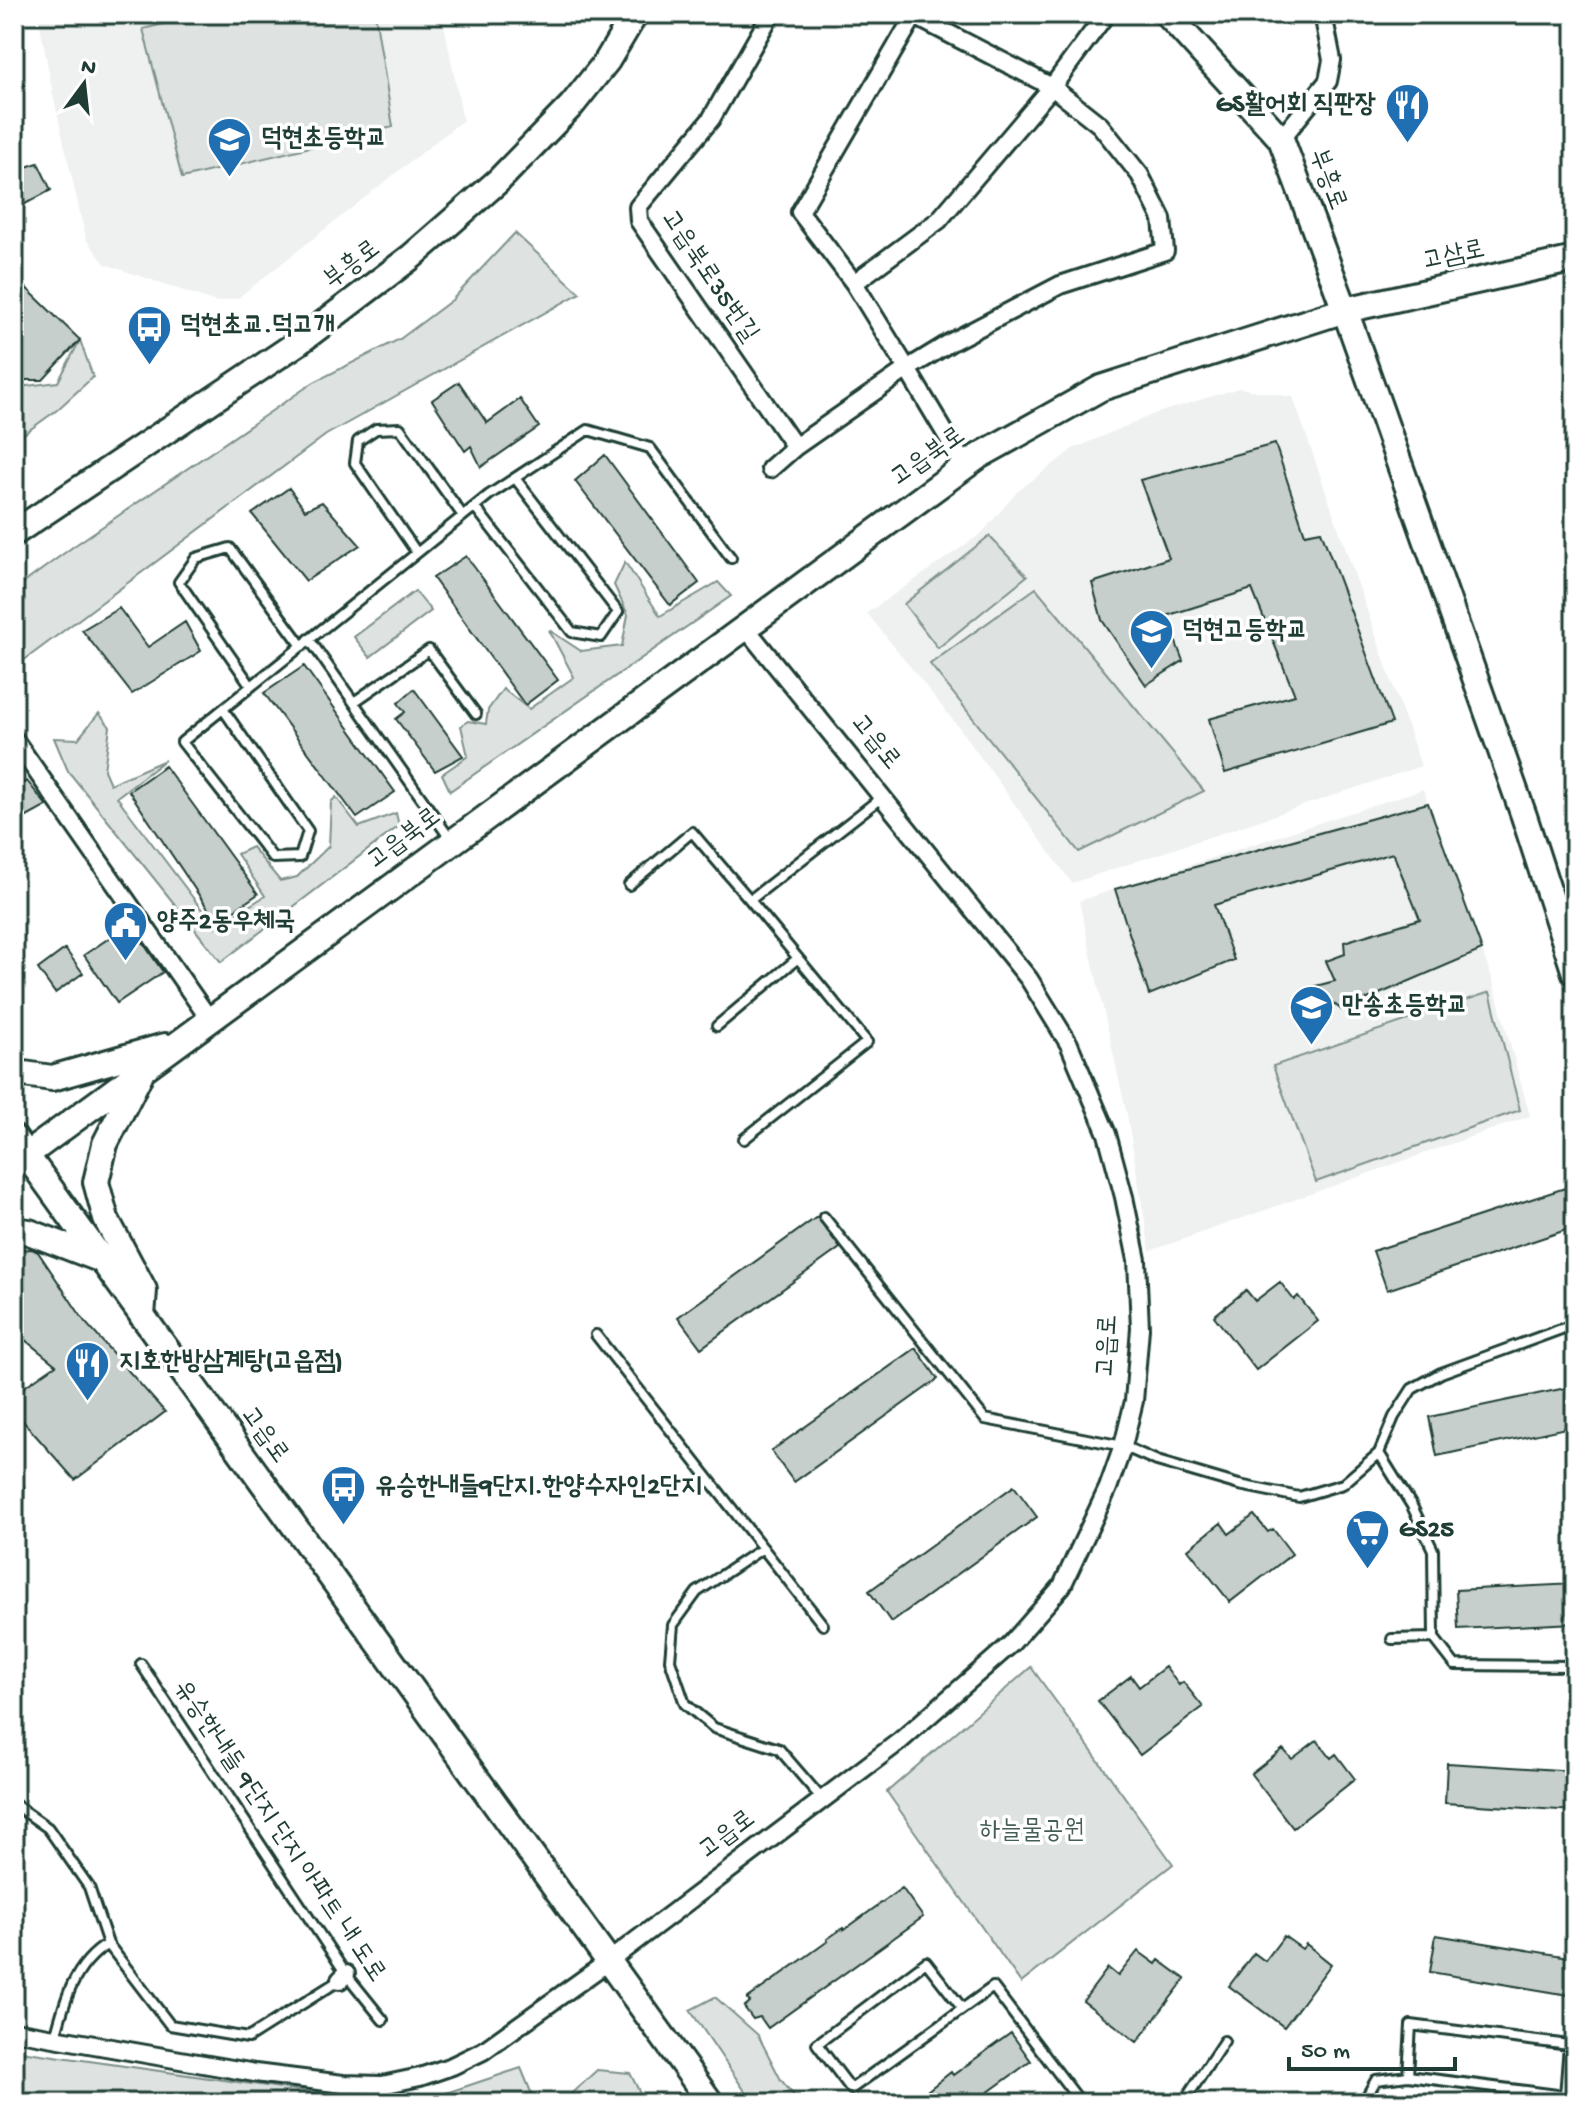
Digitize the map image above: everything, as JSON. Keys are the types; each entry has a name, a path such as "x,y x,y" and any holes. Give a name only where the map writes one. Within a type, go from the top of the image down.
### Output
{"street":[{"name":"부흥로","path":"14,533 299,342 411,257 498,181 572,105 607,61 635,14"},
{"name":"고읍북로35번길","path":"771,14 711,119 638,207 639,221 795,447"},
{"path":"854,283 939,220 1052,87 1106,14"},
{"name":"부흥로","path":"1167,14 1281,139 1345,310"},
{"path":"1281,139 1328,81 1332,60 1323,14"},
{"path":"770,469 795,447 907,369 951,342 1060,285 1165,251 1162,219 1140,175 1100,125 1052,87 912,15 800,212 854,283 907,369 965,466"},
{"name":"고삼로","path":"1345,310 1575,259"},
{"path":"1345,310 1518,801 1575,973"},
{"name":"고읍북로","path":"18,1152 142,1070 965,466 1101,388 1345,310"},
{"name":"고읍로","path":"14,2031 255,2073 343,2084 382,2085 431,2074 483,2051 609,1961 900,1741 1011,1644 1062,1586 1088,1533 1123,1446 1134,1401 1140,1328 1137,1274 1124,1197 1107,1134 1069,1044 1029,979 745,627"},
{"path":"14,739 210,1020"},
{"path":"14,1070 52,1078 183,1040"},
{"path":"142,1070 105,1144 96,1182 106,1219 144,1290 142,1316"},
{"name":"고읍로","path":"18,1152 102,1260 711,2103"},
{"path":"14,1230 29,1232 102,1260"},
{"path":"14,1488 14,1495"}],"lane":[{"path":"417,553 355,463 358,441 376,429 400,428 463,516"},
{"path":"223,709 308,831 300,857 273,858 182,742 251,686 463,516 515,478 588,430 650,448 731,558"},
{"path":"475,507 572,632 601,637 618,612 515,478"},
{"path":"251,686 179,582 196,558 230,548 354,702 451,841"},
{"path":"354,702 429,650 476,714"},
{"path":"750,900 882,797"},
{"path":"629,885 692,832 867,1042 744,1139"},
{"path":"717,1026 798,958"},
{"path":"824,1217 985,1419 1123,1446 1157,1461 1239,1485 1299,1497 1343,1484 1379,1453 1394,1417 1412,1389 1441,1373 1575,1324"},
{"path":"596,1335 823,1625"},
{"path":"1379,1453 1412,1506 1433,1550 1434,1638 1455,1665 1575,1666"},
{"path":"763,1548 697,1592 673,1625 670,1660 685,1704 714,1728 779,1749 823,1799"},
{"path":"1392,1639 1434,1638"},
{"name":"유승한내들 9단지 단지 아파트 내 도로","path":"141,1664 343,1977 383,2020"},
{"name":"유승한내들 9단지 단지 아파트 내 도로","path":"14,1804 48,1828 89,1887 108,1944 170,2025 248,2038 343,1977"},
{"path":"55,2038 66,1993 95,1952 108,1944"},
{"path":"962,2008 926,1962 817,2044 851,2089 993,1987 1081,2103"},
{"path":"1363,2103 1376,2080 1408,2076 1565,2096 1569,2045 1411,2025 1408,2076"},
{"path":"1183,2103 1224,2041"}],"shaded area":[{"name":"덕현초등학교","path":"38,14 442,14 463,120 238,298 216,302 105,264 86,239"},
{"name":"덕현고등학교","path":"1239,388 1293,397 1421,766 1072,883 960,729 867,613 982,533 1017,492 1073,449 1154,414"},
{"name":"만송초등학교","path":"1423,789 1492,978 1530,1116 1150,1251 1127,1115 1079,901"}],"green space":[{"path":"204,14 375,14 393,127 182,178 143,29"},
{"path":"515,233 580,293 326,435 23,661 14,642 14,590 314,382 400,339 452,300"},
{"path":"80,340 93,377 57,410 14,441 14,382 19,387 58,382"},
{"path":"989,536 1027,576 938,648 904,604"},
{"path":"625,562 660,616 718,582 731,596 450,791 442,774 468,756 461,726 468,721 486,724 488,710 503,689 529,709 574,677 549,630 581,651 622,646 628,615 614,585"},
{"path":"1036,588 1204,791 1079,852 930,664"},
{"path":"415,591 431,611 370,657 354,637"},
{"path":"99,713 110,727 104,770 110,784 165,760 117,797 215,927 265,896 237,854 252,847 280,881 297,877 329,846 331,802 336,797 359,827 396,813 399,826 221,962 68,771 54,738 78,739"},
{"path":"1490,992 1520,1110 1316,1182 1273,1066"},
{"name":"하늘물공원","path":"1031,1667 1173,1864 1021,1983 887,1792"},
{"path":"715,1997 758,2035 781,2080 800,2103 753,2103 690,2010"},
{"path":"14,2050 61,2057 386,2103 14,2103"},
{"path":"521,2068 533,2097 562,2102 597,2070 630,2073 645,2103 416,2103"}],"building":[{"path":"38,163 51,190 14,210 14,171"},
{"path":"14,276 80,340 43,380 21,380 14,370"},
{"path":"459,382 487,423 520,399 539,427 481,467 471,446 465,451 432,400"},
{"path":"1275,444 1305,534 1321,531 1392,723 1225,773 1209,719 1295,695 1252,589 1166,616 1183,661 1146,685 1102,620 1092,583 1169,558 1140,480"},
{"path":"605,455 699,583 670,605 575,481"},
{"path":"289,488 305,510 322,502 360,545 306,581 252,514"},
{"path":"466,556 558,680 525,705 433,578"},
{"path":"119,608 148,647 185,622 201,651 132,694 82,630"},
{"path":"304,666 395,792 357,818 264,693"},
{"path":"414,689 463,756 435,771 396,719 405,712 398,703"},
{"path":"165,766 258,894 217,922 129,791"},
{"path":"27,781 47,806 14,824 14,787"},
{"path":"1428,803 1482,950 1342,1010 1312,987 1335,981 1326,961 1345,954 1344,942 1420,919 1393,853 1214,905 1234,960 1149,995 1115,889"},
{"name":"양주2동우체국","path":"130,924 163,972 117,1003 84,955"},
{"path":"65,949 83,973 55,993 38,969"},
{"path":"1565,1188 1575,1227 1387,1290 1373,1251"},
{"path":"817,1217 840,1248 701,1348 678,1317"},
{"path":"32,1249 38,1252 85,1322 165,1412 75,1480 14,1411 14,1394 56,1365 14,1331 14,1250"},
{"path":"1280,1282 1294,1300 1298,1296 1318,1321 1256,1370 1214,1316 1246,1290 1255,1301"},
{"path":"916,1348 938,1379 794,1482 771,1451"},
{"path":"1575,1386 1575,1426 1437,1456 1429,1417"},
{"path":"1014,1486 1037,1517 891,1622 869,1591"},
{"path":"1254,1515 1268,1532 1273,1529 1292,1554 1230,1602 1188,1549 1221,1523 1229,1534"},
{"path":"1575,1584 1575,1623 1458,1629 1456,1590"},
{"path":"1165,1667 1179,1685 1183,1682 1203,1707 1140,1755 1098,1701 1131,1676 1139,1687"},
{"path":"1317,1740 1331,1758 1336,1754 1355,1779 1293,1828 1251,1774 1283,1749 1292,1759"},
{"path":"1447,1763 1575,1771 1575,1811 1445,1803"},
{"path":"902,1888 923,1917 768,2028 760,2017 753,2019 744,2007 750,2002 747,1999"},
{"path":"1436,1935 1575,1958 1575,1996 1430,1972"},
{"path":"1284,1936 1302,1949 1306,1944 1331,1964 1284,2027 1229,1986 1254,1953 1265,1961"},
{"path":"1138,1951 1156,1964 1159,1960 1185,1979 1137,2042 1083,2001 1108,1968 1118,1976"},
{"path":"1011,2033 1031,2061 973,2103 912,2103 951,2072 953,2075"}],"place":[{"name":"GS활어회 직판장","path":"1407,145"},
{"name":"덕현초등학교","path":"230,179"},
{"name":"덕현초교.덕고개","path":"149,366"},
{"name":"덕현고등학교","path":"1151,671"},
{"name":"양주2동우체국","path":"126,962"},
{"name":"만송초등학교","path":"1311,1046"},
{"name":"지호한방삼계탕(고읍점)","path":"88,1402"},
{"name":"유승한내들9단지.한양수자인2단지","path":"344,1527"},
{"name":"GS25","path":"1368,1570"}]}
